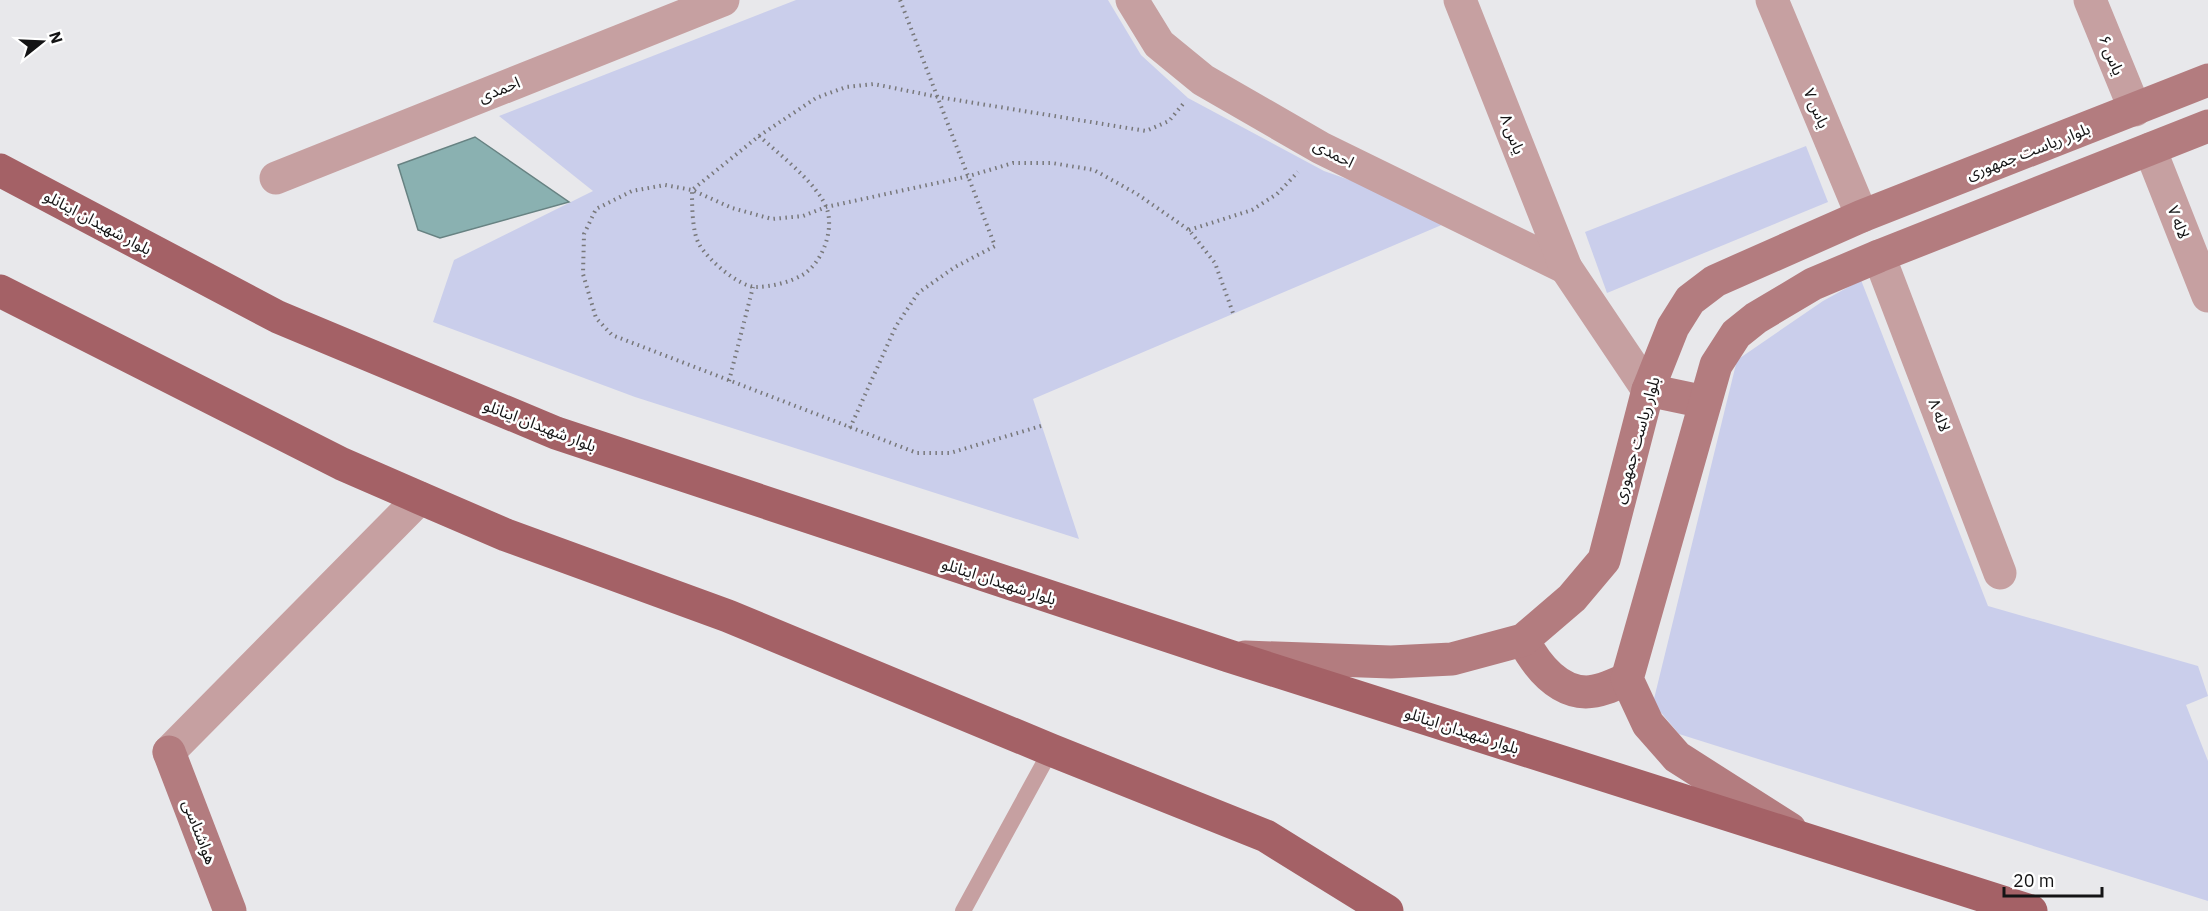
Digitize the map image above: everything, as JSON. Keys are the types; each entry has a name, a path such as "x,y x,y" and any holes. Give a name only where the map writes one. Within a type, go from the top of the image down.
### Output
{"main road":[{"name":"بلوار شهیدان اینانلو","path":"0,170 278,316 556,433 1229,656 2031,911"},
{"path":"0,291 342,464 420,498 506,535 728,616 1266,836 1387,911"}],"street":[{"name":"احمدی","path":"276,178 723,0"},
{"name":"احمدی","path":"1132,0 1160,44 1203,80 1321,148 1566,268"},
{"name":"یاس ۸","path":"1460,0 1566,268 1648,390"},
{"name":"یاس ۷","path":"1772,0 1862,216"},
{"name":"یاس ۶","path":"2090,0 2135,110"},
{"name":"بلوار ریاست جمهوری","path":"1229,656 1391,662 1452,659 1523,640 1572,598 1604,560 1648,390 1673,327 1690,300 1715,281 1862,216 2208,80"},
{"path":"1808,841 1677,757 1648,724 1627,679 1716,366 1736,334 1756,318 1813,284 2208,126"},
{"name":"لاله ۷","path":"2150,149 2208,296"},
{"name":"لاله ۸","path":"1879,256 2000,573"},
{"path":"1648,390 1705,402"},
{"name":"هواشناسی","path":"230,911 169,752 420,498"},
{"path":"1523,640 1534,660 1565,687 1587,692 1607,688 1627,679"}],"lane":[{"path":"963,911 1051,750"}],"path":[{"path":"850,428 896,326 918,293 956,267 995,246 900,0"},
{"path":"692,190 759,136 816,98 846,87 874,84 938,97 1146,131 1168,121 1203,80"},
{"path":"692,190 698,243 716,265 753,288 780,284 805,273 821,255 830,226 826,207 808,180 759,136"},
{"path":"1189,230 1252,210 1278,194 1321,148"},
{"path":"1041,426 950,453 918,453 612,335 596,318 583,274 584,234 596,208 632,191 666,185 692,190 732,208 772,219 803,216 826,207 969,176 1013,163 1052,163 1094,170 1137,194 1189,230 1215,262 1233,314"},
{"path":"729,381 753,288"}],"shaded area":[{"path":"796,0 1108,0 1141,55 1188,98 1324,171 1458,218 1033,399 1079,539 635,397 433,322 454,260 593,191 499,116"},
{"path":"475,137 569,202 440,238 418,230 398,165"},
{"path":"1806,146 1828,202 1607,293 1585,232"},
{"path":"1861,280 1988,606 2198,666 2208,696 2186,705 2208,761 2208,901 1679,734 1653,703 1737,360 1823,301"}]}
